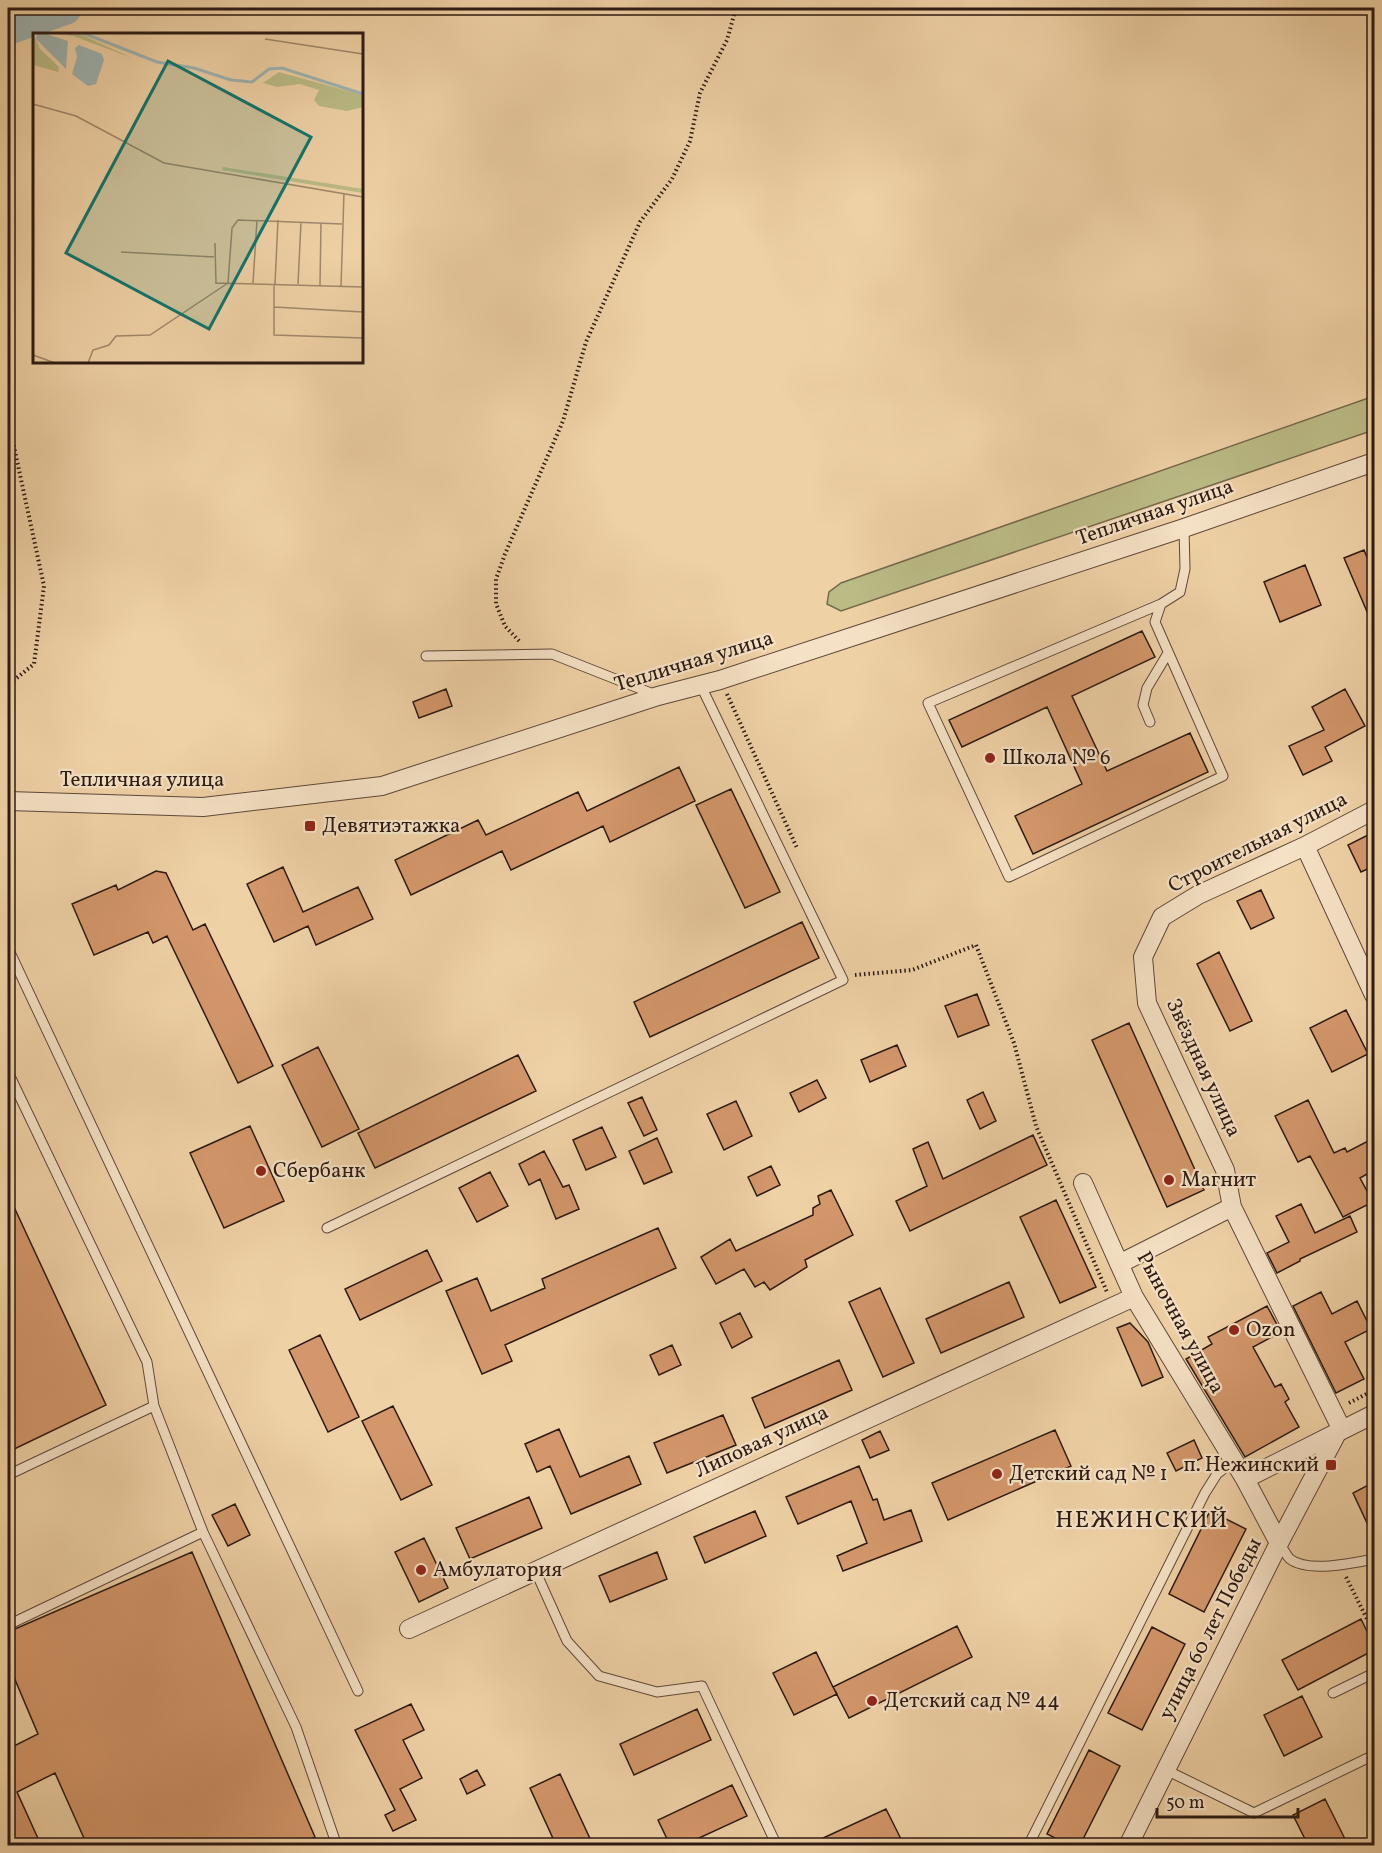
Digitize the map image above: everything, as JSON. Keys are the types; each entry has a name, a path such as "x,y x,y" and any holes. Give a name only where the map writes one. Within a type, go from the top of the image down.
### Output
{"street":[{"name":"Тепличная улица","path":"8,801 203,807 382,786 658,696 720,680 1184,528 1374,462"},
{"name":"Строительная улица","path":"1162,917 1198,895 1305,846 1374,810"},
{"path":"1305,846 1374,995"},
{"name":"Звёздная улица","path":"1162,917 1143,957 1147,1003 1225,1170 1232,1207 1333,1412 1340,1432"},
{"name":"Рыночная улица","path":"1083,1183 1134,1297 1245,1479 1279,1543"},
{"path":"1119,1264 1232,1207"},
{"name":"Липовая улица","path":"409,1629 1134,1297"},
{"path":"1245,1479 1374,1414"},
{"name":"улица 60 лет Победы","path":"1128,1845 1279,1543 1340,1432"}],"lane":[{"path":"1161,604 1155,622 1222,776 1009,877 928,703 1161,604 1180,592 1185,569 1184,528"},
{"path":"1150,722 1143,705 1147,688 1168,653"},
{"path":"426,656 552,654 658,696"},
{"path":"327,1228 843,980 701,686"},
{"path":"8,948 358,1691"},
{"path":"8,1072 147,1362 154,1406 202,1532 296,1727 337,1845"},
{"path":"8,1475 154,1406"},
{"path":"1028,1845 1205,1493 1217,1474 1234,1461"},
{"path":"8,1625 202,1532"},
{"path":"1279,1543 1291,1559 1306,1565 1341,1565 1374,1559"},
{"path":"535,1570 567,1641 599,1676 657,1692 702,1686 777,1845"},
{"path":"1333,1693 1374,1673"},
{"path":"1166,1770 1254,1813 1374,1755"}],"path":[{"path":"537,654 521,643 505,626 495,604 496,579 563,421 591,331 640,222 672,179 690,141 700,93 727,40 736,8"},
{"path":"8,419 44,586 34,664 8,686"},
{"path":"720,680 800,855"},
{"path":"843,980 854,975 912,970 976,945 1014,1043 1036,1126 1113,1306"},
{"path":"1333,1412 1374,1390"},
{"path":"1341,1565 1374,1633"}],"green space":[{"path":"1374,396 1374,430 841,611 827,604 829,592 841,583"}],"building":[{"path":"1364,550 1374,574 1374,628 1344,558"},
{"path":"1305,565 1321,605 1280,622 1264,582"},
{"path":"1142,631 1155,657 1072,696 1107,771 1190,733 1208,772 1033,854 1015,816 1082,784 1047,707 962,747 949,720"},
{"path":"446,689 452,706 419,718 413,702"},
{"path":"1345,689 1365,726 1325,747 1332,761 1303,775 1289,746 1324,730 1312,707"},
{"path":"679,767 695,801 610,842 603,826 511,870 502,851 411,895 395,860 478,820 486,835 578,792 587,811"},
{"path":"731,789 780,892 745,908 696,805"},
{"path":"1374,832 1374,866 1361,872 1348,845"},
{"path":"283,867 303,912 358,887 373,919 316,945 308,926 274,942 247,884"},
{"path":"156,871 166,873 193,930 205,924 273,1066 238,1083 167,936 153,943 148,932 94,955 72,904 116,885 118,890"},
{"path":"1261,890 1274,918 1251,929 1237,901"},
{"path":"802,922 819,958 650,1037 634,1002"},
{"path":"1219,952 1252,1021 1230,1031 1197,964"},
{"path":"977,994 989,1025 958,1037 945,1006"},
{"path":"1346,1010 1368,1054 1332,1072 1310,1028"},
{"path":"1129,1023 1204,1190 1167,1207 1092,1040"},
{"path":"897,1045 906,1066 870,1082 861,1060"},
{"path":"318,1047 359,1129 322,1147 282,1065"},
{"path":"518,1055 536,1091 375,1168 358,1133"},
{"path":"817,1080 826,1098 799,1112 790,1093"},
{"path":"983,1092 996,1121 980,1129 967,1100"},
{"path":"642,1097 657,1130 644,1136 628,1103"},
{"path":"1308,1100 1334,1153 1345,1148 1347,1152 1374,1138 1374,1170 1360,1178 1373,1202 1343,1217 1310,1156 1298,1162 1275,1116"},
{"path":"736,1101 752,1136 724,1150 707,1114"},
{"path":"250,1126 284,1201 224,1228 190,1153"},
{"path":"602,1127 616,1157 586,1170 573,1140"},
{"path":"1033,1135 1047,1165 910,1231 896,1201 927,1186 913,1149 928,1142 943,1179"},
{"path":"657,1138 672,1172 644,1184 629,1151"},
{"path":"544,1151 563,1187 569,1185 579,1209 556,1219 540,1179 529,1185 519,1164"},
{"path":"771,1166 780,1185 757,1196 748,1177"},
{"path":"490,1172 508,1206 477,1222 459,1188"},
{"path":"831,1190 853,1235 805,1260 807,1267 770,1290 764,1282 755,1287 744,1269 716,1284 701,1257 730,1239 736,1251 813,1215 813,1208 820,1204 818,1196"},
{"path":"8,1194 106,1405 8,1452"},
{"path":"1056,1200 1096,1287 1060,1303 1020,1217"},
{"path":"1301,1204 1315,1233 1350,1216 1357,1232 1300,1259 1277,1273 1267,1253 1289,1242 1276,1216"},
{"path":"658,1228 676,1268 505,1345 512,1361 482,1374 446,1291 477,1278 491,1311 545,1288 542,1279"},
{"path":"427,1250 442,1281 360,1320 345,1289"},
{"path":"1009,1282 1024,1317 941,1353 926,1319"},
{"path":"880,1288 914,1363 883,1377 849,1302"},
{"path":"1321,1292 1332,1314 1357,1301 1371,1329 1345,1342 1364,1379 1336,1393 1293,1306"},
{"path":"1267,1306 1281,1332 1253,1347 1275,1387 1281,1384 1289,1399 1285,1402 1299,1427 1245,1457 1186,1359 1212,1344 1208,1337"},
{"path":"740,1313 752,1337 732,1348 720,1323"},
{"path":"1130,1323 1148,1342 1163,1377 1142,1386 1117,1328"},
{"path":"320,1335 359,1417 328,1432 289,1350"},
{"path":"672,1345 681,1365 659,1375 650,1355"},
{"path":"839,1360 852,1390 765,1428 752,1398"},
{"path":"393,1406 432,1485 401,1500 362,1421"},
{"path":"723,1415 736,1445 667,1473 654,1443"},
{"path":"559,1429 580,1477 629,1456 641,1484 571,1514 550,1466 537,1472 525,1444"},
{"path":"1055,1430 1071,1466 948,1520 932,1483"},
{"path":"880,1431 889,1450 870,1458 862,1440"},
{"path":"1194,1440 1202,1458 1176,1471 1167,1453"},
{"path":"859,1466 873,1500 877,1499 884,1520 911,1510 922,1541 843,1571 837,1556 867,1543 851,1501 798,1524 786,1497"},
{"path":"1374,1482 1374,1538 1353,1493"},
{"path":"529,1497 542,1528 470,1559 456,1528"},
{"path":"235,1504 250,1535 228,1546 212,1515"},
{"path":"755,1511 766,1536 705,1563 694,1537"},
{"path":"1210,1511 1246,1529 1204,1612 1169,1594"},
{"name":"Амбулатория","path":"424,1538 448,1588 419,1602 395,1552"},
{"path":"192,1552 315,1837 296,1845 87,1845 55,1773 17,1792 41,1845 8,1845 8,1749 38,1734 8,1663 8,1632"},
{"path":"657,1552 667,1579 610,1602 599,1576"},
{"path":"1361,1619 1374,1650 1298,1690 1282,1660"},
{"path":"957,1626 972,1657 849,1718 837,1694 794,1715 773,1673 816,1652 833,1687"},
{"path":"1152,1627 1185,1644 1142,1730 1108,1713"},
{"path":"1302,1696 1322,1737 1284,1756 1264,1715"},
{"path":"411,1704 424,1730 403,1740 422,1778 400,1789 416,1820 393,1831 385,1815 395,1810 355,1730"},
{"path":"697,1709 711,1740 634,1775 620,1744"},
{"path":"1089,1750 1120,1766 1080,1845 1069,1845 1047,1834"},
{"path":"477,1770 485,1785 467,1794 460,1779"},
{"path":"560,1774 593,1845 556,1845 530,1788"},
{"path":"732,1785 747,1816 684,1845 670,1845 658,1820"},
{"path":"1325,1799 1348,1845 1308,1845 1293,1815"},
{"path":"886,1809 901,1839 887,1845 808,1845"}],"waterway":[{"path":"8,28 65,8"}],"place":[{"name":"Школа № 6","path":"990,758"},
{"name":"Девятиэтажка","path":"310,826"},
{"name":"Сбербанк","path":"261,1171"},
{"name":"Магнит","path":"1169,1180"},
{"name":"Ozon","path":"1234,1330"},
{"name":"п. Нежинский","path":"1331,1465"},
{"name":"Детский сад № 1","path":"997,1474"},
{"name":"Амбулатория","path":"421,1570"},
{"name":"Детский сад № 44","path":"872,1701"}],"district":[{"name":"НЕЖИНСКИЙ","path":"1142,1521"}]}
